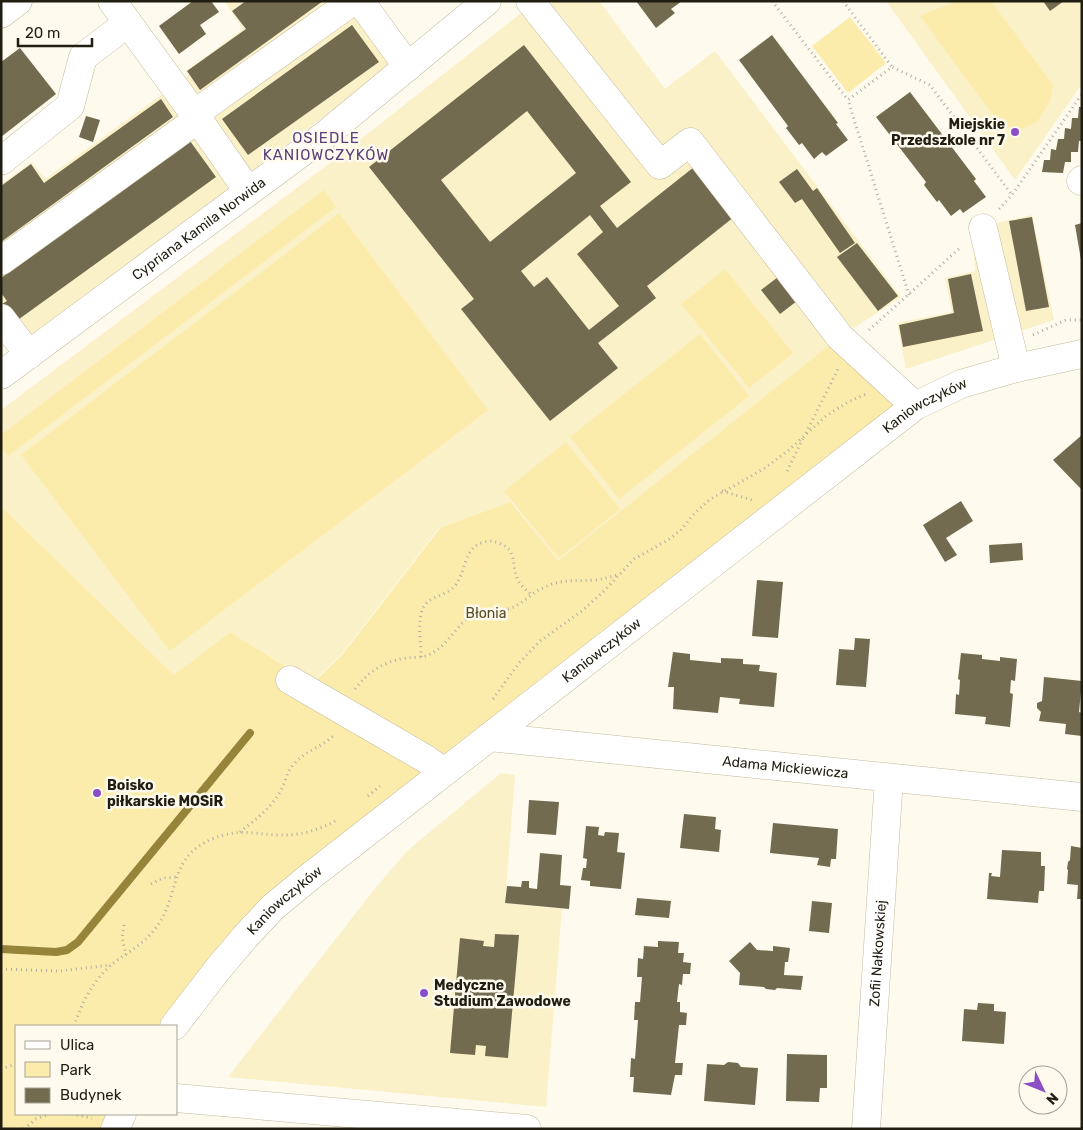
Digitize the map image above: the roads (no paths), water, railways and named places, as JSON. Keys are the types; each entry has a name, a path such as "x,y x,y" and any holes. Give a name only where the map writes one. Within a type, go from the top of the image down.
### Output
{"street":[{"path":"1,14 18,1"},
{"path":"112,1 248,191"},
{"path":"1,262 353,1"},
{"path":"360,1 408,67"},
{"name":"Cypriana Kamila Norwida","path":"1,375 325,135 487,1"},
{"path":"530,1 660,165 690,142 840,337 915,406"},
{"path":"1,161 70,106 82,57 128,23"},
{"path":"983,228 1016,368"},
{"path":"1,318 28,355"},
{"name":"Kaniowczyków","path":"175,1025 218,968 273,907 915,406 961,384 1016,368 1082,354"},
{"path":"290,680 426,759 444,772"},
{"name":"Adama Mickiewicza","path":"489,737 1082,797"},
{"name":"Zofii Nałkowskiej","path":"866,1129 889,778"},
{"path":"178,1098 316,1120 528,1129"},
{"path":"115,1129 122,1115"}],"waterway":[{"path":"1,949 56,952 67,950 78,942 250,733"}],"place":[{"name":"Miejskie Przedszkole nr 7","path":"1015,132"},
{"name":"Boisko piłkarskie MOSiR","path":"97,793"},
{"name":"Medyczne Studium Zawodowe","path":"424,993"}],"district":[{"name":"OSIEDLE KANIOWCZYKÓW","path":"326,146"}],"park label":[{"name":"Błonia","path":"486,613"}]}
